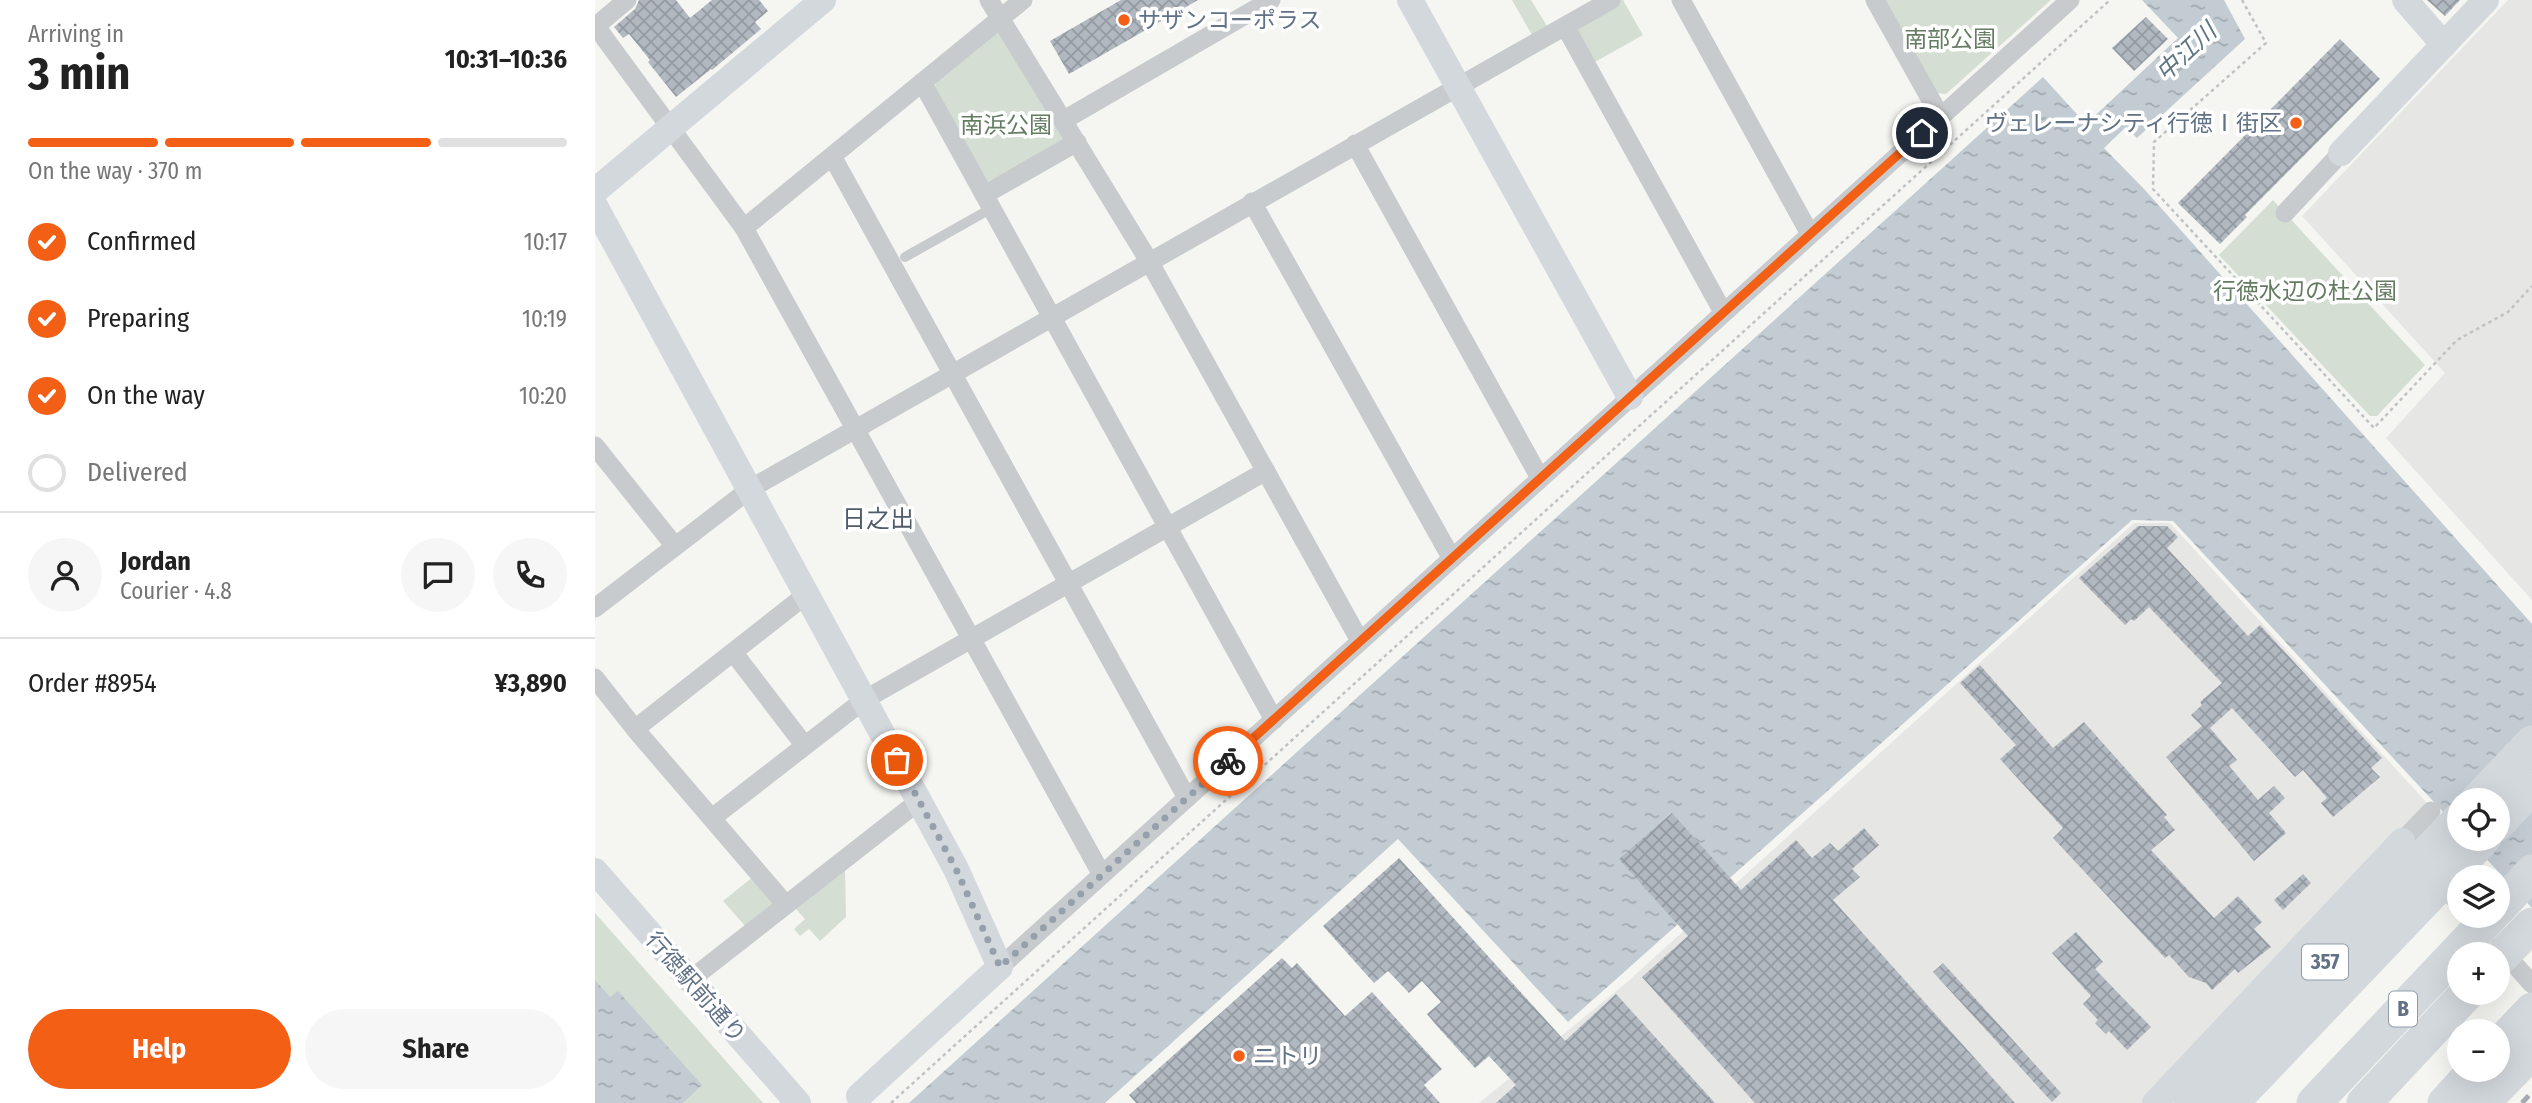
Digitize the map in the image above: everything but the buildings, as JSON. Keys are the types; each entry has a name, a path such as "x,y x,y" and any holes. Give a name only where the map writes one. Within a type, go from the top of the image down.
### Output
{"highway":[{"path":"2489,788 2532,743"},
{"path":"2510,789 2532,764"},
{"path":"2510,810 2532,787"},
{"name":"357","path":"2191,1103 2445,815"},
{"path":"2510,896 2532,872"},
{"name":"357","path":"2231,1103 2447,896"},
{"name":"B","path":"2314,1103 2480,928"},
{"name":"B","path":"2364,1103 2456,1005"},
{"path":"2510,1034 2532,1010"},
{"path":"2510,1038 2532,1020"},
{"path":"2482,1103 2532,1052"},
{"path":"2445,1103 2464,1082"}],"street":[{"path":"627,0 595,26 744,228 1101,875"},
{"path":"595,191 823,0"},
{"path":"989,0 1149,261 1360,641"},
{"path":"744,228 1023,0"},
{"path":"1064,120 1271,0"},
{"path":"1410,0 1630,397"},
{"path":"595,608 750,489 1611,0"},
{"path":"1681,0 1810,233"},
{"path":"1875,0 1940,116"},
{"path":"859,1097 2070,0"},
{"path":"2405,0 2444,45"},
{"path":"2285,213 2486,0"},
{"path":"1565,26 1723,312"},
{"path":"922,82 1274,720"},
{"path":"988,201 1077,142"},
{"path":"1355,144 1540,478"},
{"path":"832,156 1187,798"},
{"path":"1252,202 1452,558"},
{"path":"595,206 956,869 1000,967"},
{"path":"595,446 674,545"},
{"path":"712,818 864,700 1266,471"},
{"path":"635,729 807,594"},
{"path":"733,652 804,746"},
{"path":"595,678 635,729 786,905"},
{"path":"690,980 919,801"},
{"path":"2155,1103 2402,841 2445,815"},
{"path":"2402,841 2447,892"},
{"name":"行徳駅前通り","path":"595,871 798,1103"},
{"path":"2482,928 2532,984"}],"lane":[{"path":"905,257 988,201"}],"path":[{"path":"891,1103 2110,0"},
{"path":"2242,0 2266,43 2154,142 2153,190 2374,428 2457,340 2508,312 2532,286"}],"shaded area":[{"path":"2508,0 2532,0 2532,600 2386,438 2445,373 2302,216"},
{"path":"2134,523 2170,523 2428,804 2144,1103 1479,1103 1626,983"}],"green space":[{"path":"1512,0 1531,0 1547,26 1532,35"},
{"path":"1623,0 1643,35 1593,63 1576,31 1578,23"},
{"name":"南部公園","path":"1885,0 2051,0 1946,94 1937,93"},
{"name":"南浜公園","path":"993,33 1000,33 1064,136 1064,143 987,182 935,89 936,80"},
{"name":"行徳水辺の杜公園","path":"2273,200 2425,365 2377,416 2370,416 2219,255"},
{"path":"845,868 846,917 820,941 809,929 800,936 794,929 805,919 796,909"},
{"path":"754,876 776,902 746,927 723,901"},
{"path":"595,913 763,1103 595,1103"}],"water":[{"name":"中江川","path":"2142,0 2224,0 2245,39 2137,138 2126,127 2104,148 2145,190 2532,624 2532,908 2510,884 2510,865 2492,865 2479,851 2510,851 2510,788 2447,788 2447,816 2173,521 2132,520 1568,1022 1398,839 1105,1103 909,1103 2043,77 2086,124 2178,38"},
{"path":"595,980 610,997 618,991 702,1085 683,1103 595,1103"}],"railway":[{"path":"2522,1103 2532,1092"}],"way so far":[{"path":"897,760 956,869 1000,967 1228,761"}],"place":[{"name":"サザンコーポラス","path":"1124,20"},
{"name":"ヴェレーナシティ行徳Ⅰ街区","path":"2296,123"},
{"name":"ニトリ","path":"1239,1056"}],"district":[{"name":"日之出","path":"878,519"}],"route":[{"path":"1228,761 1922,133"}]}
